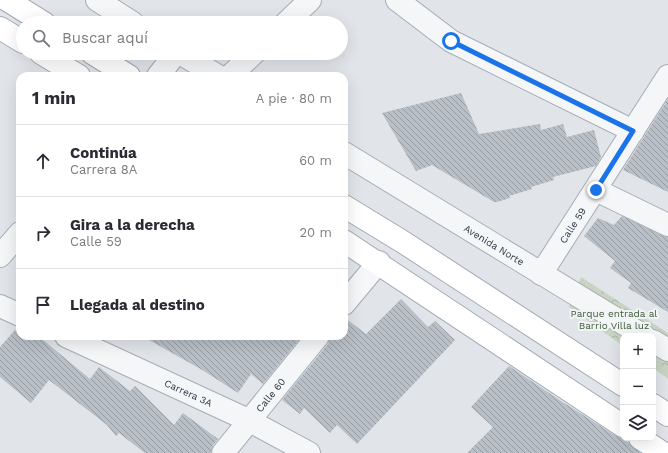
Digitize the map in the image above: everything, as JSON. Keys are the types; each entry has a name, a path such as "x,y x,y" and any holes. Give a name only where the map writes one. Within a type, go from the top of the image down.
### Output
{"main road":[{"path":"7,0 33,16"},
{"path":"0,28 16,38"},
{"path":"53,60 72,72"},
{"path":"103,60 123,72"},
{"path":"348,208 403,242 620,383"},
{"path":"348,243 379,262 620,424"},
{"path":"656,407 668,415"},
{"path":"645,441 663,453"}],"street":[{"path":"97,0 122,16"},
{"path":"293,16 310,0"},
{"path":"397,0 451,41 633,131"},
{"path":"161,72 171,60"},
{"path":"192,60 211,72"},
{"path":"234,72 247,60"},
{"name":"Calle 59","path":"541,274 668,76"},
{"name":"Avenida Norte","path":"348,155 639,333"},
{"path":"596,190 668,225"},
{"path":"0,256 16,238"},
{"path":"348,299 379,262"},
{"path":"0,306 16,313"},
{"name":"Carrera 3A","path":"75,340 248,420 309,453"},
{"name":"Calle 60","path":"223,453 248,420 315,340"},
{"path":"656,343 668,350"}],"green space":[{"name":"Parque entrada al Barrio Villa luz","path":"581,277 668,333 668,379 656,370 656,333 620,333 620,344 569,307"}],"building":[{"path":"461,93 479,134 540,124 541,130 563,124 567,137 594,130 601,157 596,166 553,177 554,180 531,187 532,189 509,196 510,198 497,202 494,202 432,165 416,171 382,113"},
{"path":"668,99 668,192 623,170"},
{"path":"622,216 668,237 668,312 628,288 631,283 610,268 615,261 584,236 598,218 614,225"},
{"path":"401,299 428,327 435,321 455,340 357,444 337,425 330,433 304,408 300,414 282,400 328,344 329,340 348,340 348,320 366,334"},
{"path":"15,330 16,340 43,340 90,379 99,367 130,391 135,386 174,425 183,413 218,439 213,445 211,453 145,453 119,433 116,436 107,425 49,380 31,403 0,377 0,347"},
{"path":"149,340 299,340 263,384 251,374 238,393 204,371"},
{"path":"509,366 561,401 620,437 620,441 626,441 640,453 467,453 493,427 471,407"}],"route":[{"path":"451,41 633,131 596,190"}]}
